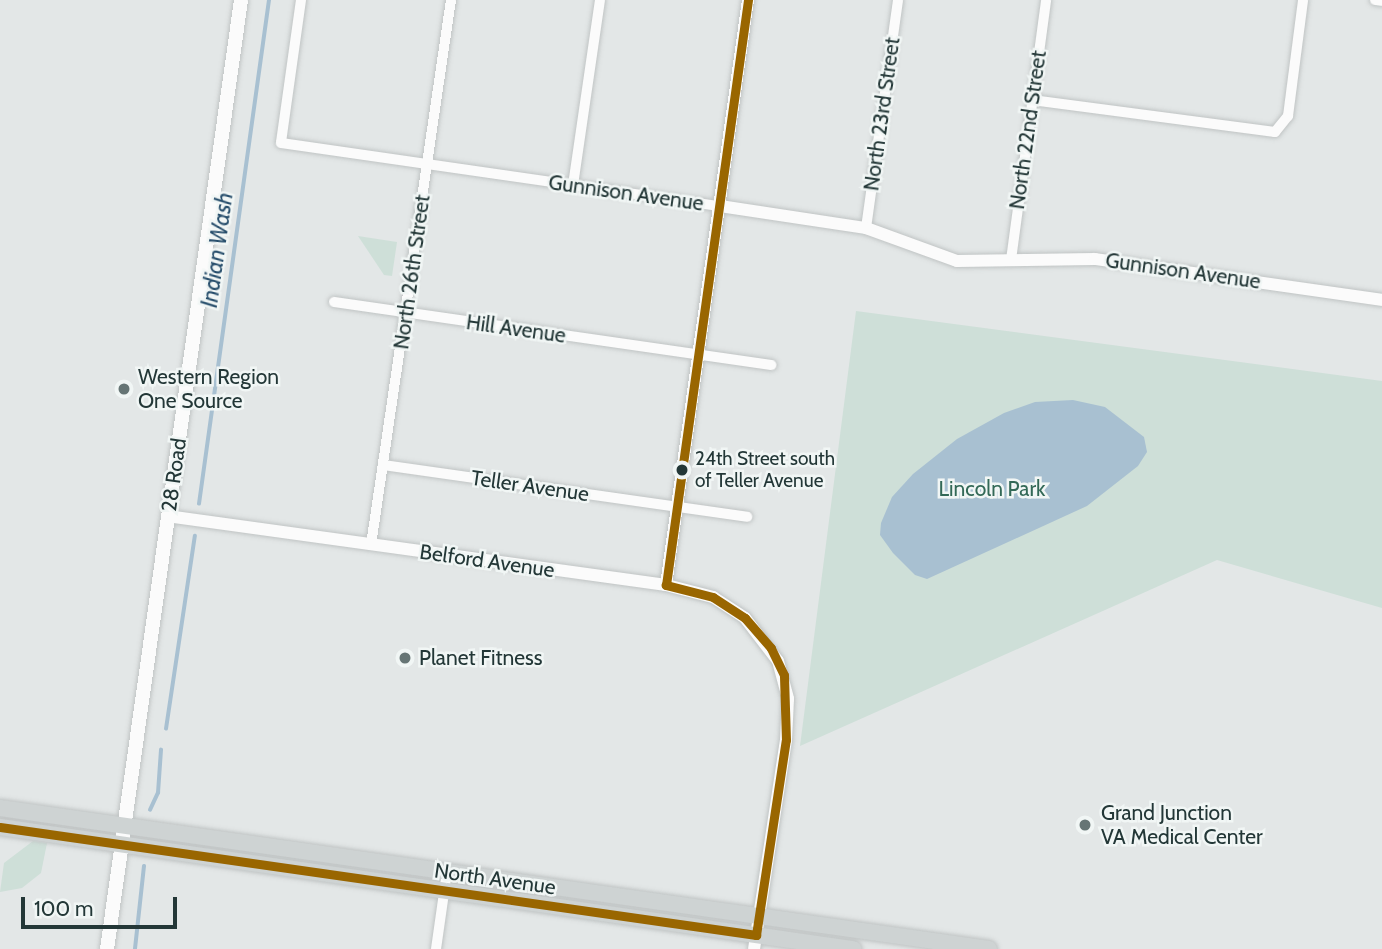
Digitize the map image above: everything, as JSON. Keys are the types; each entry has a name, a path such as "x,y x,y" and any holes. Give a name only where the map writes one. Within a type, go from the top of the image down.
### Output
{"main road":[{"name":"28 Road","path":"107,949 124,845 167,516 241,0"},
{"name":"North Avenue","path":"0,808 989,949"},
{"name":"North Avenue","path":"0,827 445,891 755,942 853,949"},
{"path":"202,856 223,852 269,858 288,849"},
{"path":"292,869 308,862 349,868 380,862"}],"street":[{"name":"Gunnison Avenue","path":"301,0 281,143 866,228 947,259 981,263 1095,259 1382,300"},
{"name":"North 26th Street","path":"372,545 451,0"},
{"path":"573,185 600,0"},
{"path":"666,586 748,0"},
{"name":"North 23rd Street","path":"866,228 898,0"},
{"name":"North 22nd Street","path":"1011,260 1046,0"},
{"path":"1032,100 1267,133 1280,128 1287,116 1303,0"},
{"path":"1375,0 1382,1"},
{"name":"Hill Avenue","path":"334,302 771,365"},
{"name":"Teller Avenue","path":"383,465 747,517"},
{"name":"Belford Avenue","path":"167,516 666,586 713,597 736,611 761,633 778,661 787,689 788,724 760,917"},
{"path":"436,949 447,872"},
{"path":"755,942 760,917"}],"green space":[{"path":"358,236 397,242 392,276 384,275"},
{"name":"Lincoln Park","path":"856,311 1382,381 1382,608 1217,560 800,746"},
{"path":"33,841 47,843 41,873 22,888 0,892 4,863"}],"water":[{"path":"1073,400 1105,407 1144,437 1147,452 1138,466 1087,506 927,579 915,575 893,553 880,535 881,523 892,497 913,474 957,439 1004,413 1035,402"}],"waterway":[{"name":"Indian Wash","path":"199,504 269,0"},
{"name":"Indian Wash","path":"166,729 195,536"},
{"name":"Indian Wash","path":"150,810 158,793 161,750"},
{"name":"Indian Wash","path":"135,949 144,866"}],"transit line":[{"path":"0,827 756,935 786,740 784,675 771,648 745,618 713,597 666,585 748,0"}],"place":[{"name":"Western Region One Source","path":"124,389"},
{"name":"24th Street south of Teller Avenue","path":"682,470"},
{"name":"Planet Fitness","path":"405,658"},
{"name":"Grand Junction VA Medical Center","path":"1085,825"}]}
